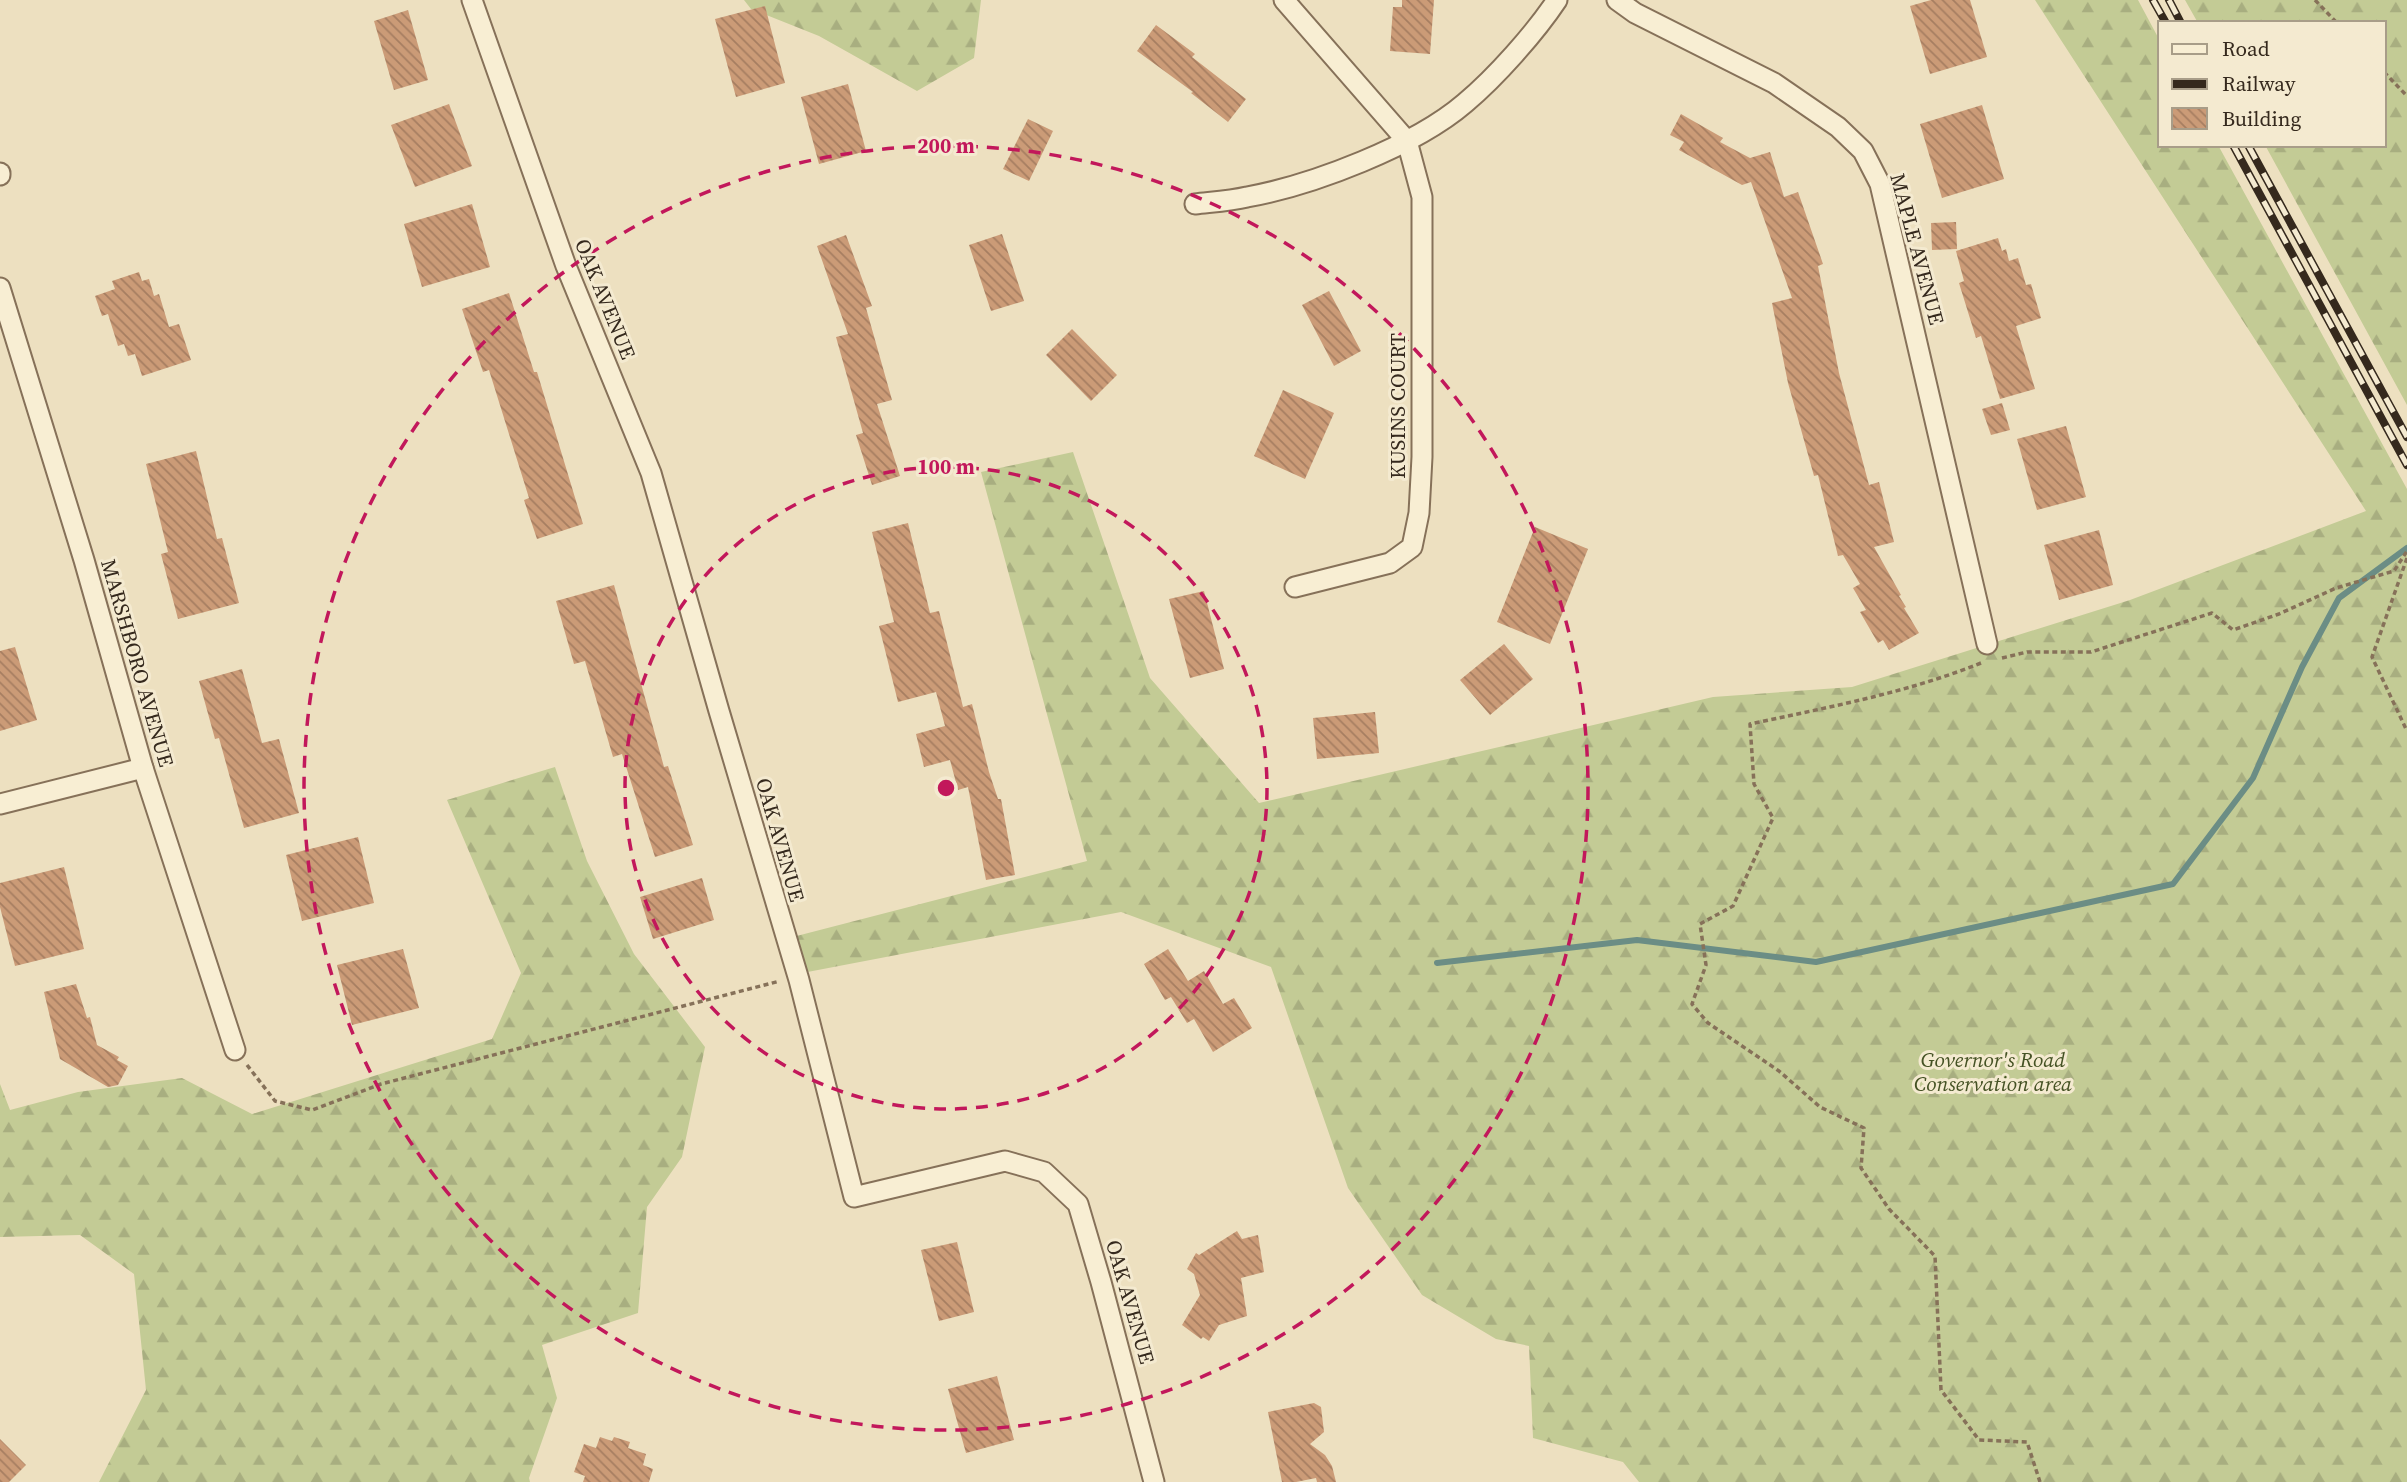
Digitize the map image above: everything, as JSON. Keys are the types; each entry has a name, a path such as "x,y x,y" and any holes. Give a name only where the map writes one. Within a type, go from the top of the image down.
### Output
{"street":[{"name":"OAK AVENUE","path":"472,0 566,266 651,472 799,980 854,1197 1005,1161 1044,1172 1078,1204 1154,1482"},
{"path":"1284,0 1407,141"},
{"path":"1195,204 1248,197 1322,177 1407,141 1465,103 1508,60 1558,0"},
{"name":"MAPLE AVENUE","path":"1616,0 1635,13 1774,82 1838,127 1863,151 1880,184 1988,655"},
{"name":"KUSINS COURT","path":"1295,587 1390,563 1412,547 1419,513 1422,457 1422,197 1407,141"},
{"name":"MARSHBORO AVENUE","path":"0,288 84,560 143,768 234,1050"},
{"path":"0,804 143,768"}],"path":[{"path":"2315,0 2335,21"},
{"path":"2386,74 2407,96"},
{"path":"2040,1482 2027,1442 1979,1440 1941,1390 1935,1256 1889,1209 1861,1168 1864,1128 1820,1108 1779,1071 1708,1023 1692,1004 1706,965 1700,924 1733,906 1773,818 1754,784 1750,724 1936,681 1988,655 2091,652 2212,612 2232,630 2279,614 2336,589 2394,571 2407,551"},
{"path":"2407,558 2372,657 2407,731"},
{"path":"234,1050 275,1101 312,1110 381,1084 780,981"}],"green space":[{"path":"744,0 981,0 974,58 917,91 819,36 751,9"},
{"name":"Governor's Road Conservation area","path":"2035,0 2138,0 2158,37 2158,147 2219,147 2407,489 2407,1482 1639,1482 1623,1462 1533,1438 1529,1346 1496,1339 1422,1295 1348,1188 1271,967 1121,912 797,974 785,939 1087,861 981,472 1073,452 1150,678 1259,803 1713,697 1852,687 2130,600 2366,511"},
{"path":"2185,0 2407,0 2407,405 2266,147 2386,147 2386,21 2197,21"},
{"path":"555,767 587,861 634,954 705,1047 682,1157 647,1207 638,1313 542,1345 557,1398 529,1478 530,1482 99,1482 146,1390 134,1274 80,1235 0,1237 0,1084 10,1110 78,1092 182,1078 252,1114 492,1039 521,973 447,800"}],"building":[{"path":"1402,0 1434,0 1430,54 1390,51 1393,7 1402,7"},
{"path":"1931,0 1970,0 1987,57 1930,74 1910,6"},
{"path":"765,6 785,83 736,97 715,19"},
{"path":"408,10 428,80 394,90 374,21"},
{"path":"1156,25 1195,54 1192,57 1246,99 1228,122 1191,93 1193,92 1137,51"},
{"path":"848,84 866,151 819,164 801,97"},
{"path":"449,104 472,166 415,187 391,125"},
{"path":"1982,105 2004,179 1942,198 1920,124"},
{"path":"1681,114 1723,138 1720,142 1750,158 1770,152 1784,197 1798,192 1823,264 1818,266 1839,373 1869,485 1879,482 1894,542 1874,547 1919,633 1889,650 1883,640 1878,643 1860,612 1866,610 1853,588 1860,584 1843,555 1838,556 1818,475 1814,476 1788,383 1772,303 1792,298 1751,182 1742,185 1679,150 1684,142 1670,135"},
{"path":"1028,119 1053,131 1029,181 1003,169"},
{"path":"472,204 490,267 422,287 404,224"},
{"path":"1956,222 1957,249 1932,250 1931,223"},
{"path":"1002,234 1024,301 991,311 969,245"},
{"path":"846,235 872,306 866,308 892,400 877,404 900,476 872,485 856,435 863,433 836,337 848,334 817,246"},
{"path":"1998,238 2002,251 2006,249 2009,261 2018,258 2026,285 2031,284 2041,318 2016,326 2035,389 2000,399 1981,336 1976,338 1959,283 1964,281 1956,251"},
{"path":"139,272 142,281 149,279 154,296 159,294 169,327 179,324 191,360 142,376 135,354 128,356 124,344 118,346 108,314 102,316 95,296 115,289 112,281"},
{"path":"1329,291 1361,351 1334,366 1302,305"},
{"path":"509,293 534,372 537,372 583,524 537,539 524,500 529,498 489,370 483,372 462,309"},
{"path":"1072,329 1117,375 1091,401 1046,355"},
{"path":"1283,390 1334,413 1305,479 1254,456"},
{"path":"2002,403 2010,430 1991,435 1982,409"},
{"path":"2066,426 2086,497 2037,510 2017,439"},
{"path":"196,451 217,539 222,538 239,603 178,619 161,554 168,552 146,464"},
{"path":"908,523 930,613 939,611 963,707 972,704 989,772 998,799 1001,799 1015,875 986,880 968,787 958,790 950,760 924,767 916,734 945,726 936,692 898,702 879,626 894,622 872,532"},
{"path":"1535,527 1588,549 1550,644 1497,622"},
{"path":"2099,530 2113,585 2059,600 2044,545"},
{"path":"614,585 664,767 668,766 693,845 655,857 622,754 613,757 585,661 574,664 556,601"},
{"path":"1204,591 1224,669 1190,678 1169,599"},
{"path":"1504,644 1533,679 1490,715 1460,680"},
{"path":"15,647 37,720 0,731 0,651"},
{"path":"242,669 262,743 279,739 299,813 244,828 219,738 215,739 199,681"},
{"path":"1375,712 1379,753 1317,759 1313,718"},
{"path":"358,837 374,903 302,921 286,855"},
{"path":"64,867 84,949 15,966 0,907 0,883"},
{"path":"702,878 714,920 653,939 640,897"},
{"path":"403,949 419,1008 352,1025 337,965"},
{"path":"1168,949 1188,981 1204,971 1223,1004 1234,998 1252,1028 1213,1052 1194,1019 1187,1023 1171,997 1165,1000 1144,964"},
{"path":"76,984 87,1018 90,1017 97,1045 119,1057 117,1060 128,1066 118,1085 108,1087 60,1059 44,992"},
{"path":"1237,1231 1242,1239 1258,1235 1264,1272 1241,1278 1247,1316 1219,1325 1209,1341 1203,1337 1201,1339 1182,1325 1200,1295 1194,1274 1187,1269 1196,1253 1199,1255"},
{"path":"957,1242 974,1312 939,1321 921,1250"},
{"path":"997,1376 1014,1440 966,1453 948,1389"},
{"path":"1314,1403 1321,1407 1324,1432 1310,1444 1325,1455 1332,1466 1336,1482 1317,1482 1316,1478 1282,1482 1268,1412"},
{"path":"600,1437 612,1441 614,1437 630,1442 628,1448 646,1454 643,1465 653,1469 649,1482 583,1482 585,1476 574,1472 584,1444 596,1448"},
{"path":"0,1439 26,1465 9,1482 0,1482"}],"waterway":[{"path":"1437,963 1637,940 1816,962 2173,884 2253,778 2302,667 2339,598 2407,548"}],"railway":[{"path":"2153,0 2165,21"},
{"path":"2169,0 2180,21"},
{"path":"2234,147 2407,465"},
{"path":"2249,147 2407,437"}]}
